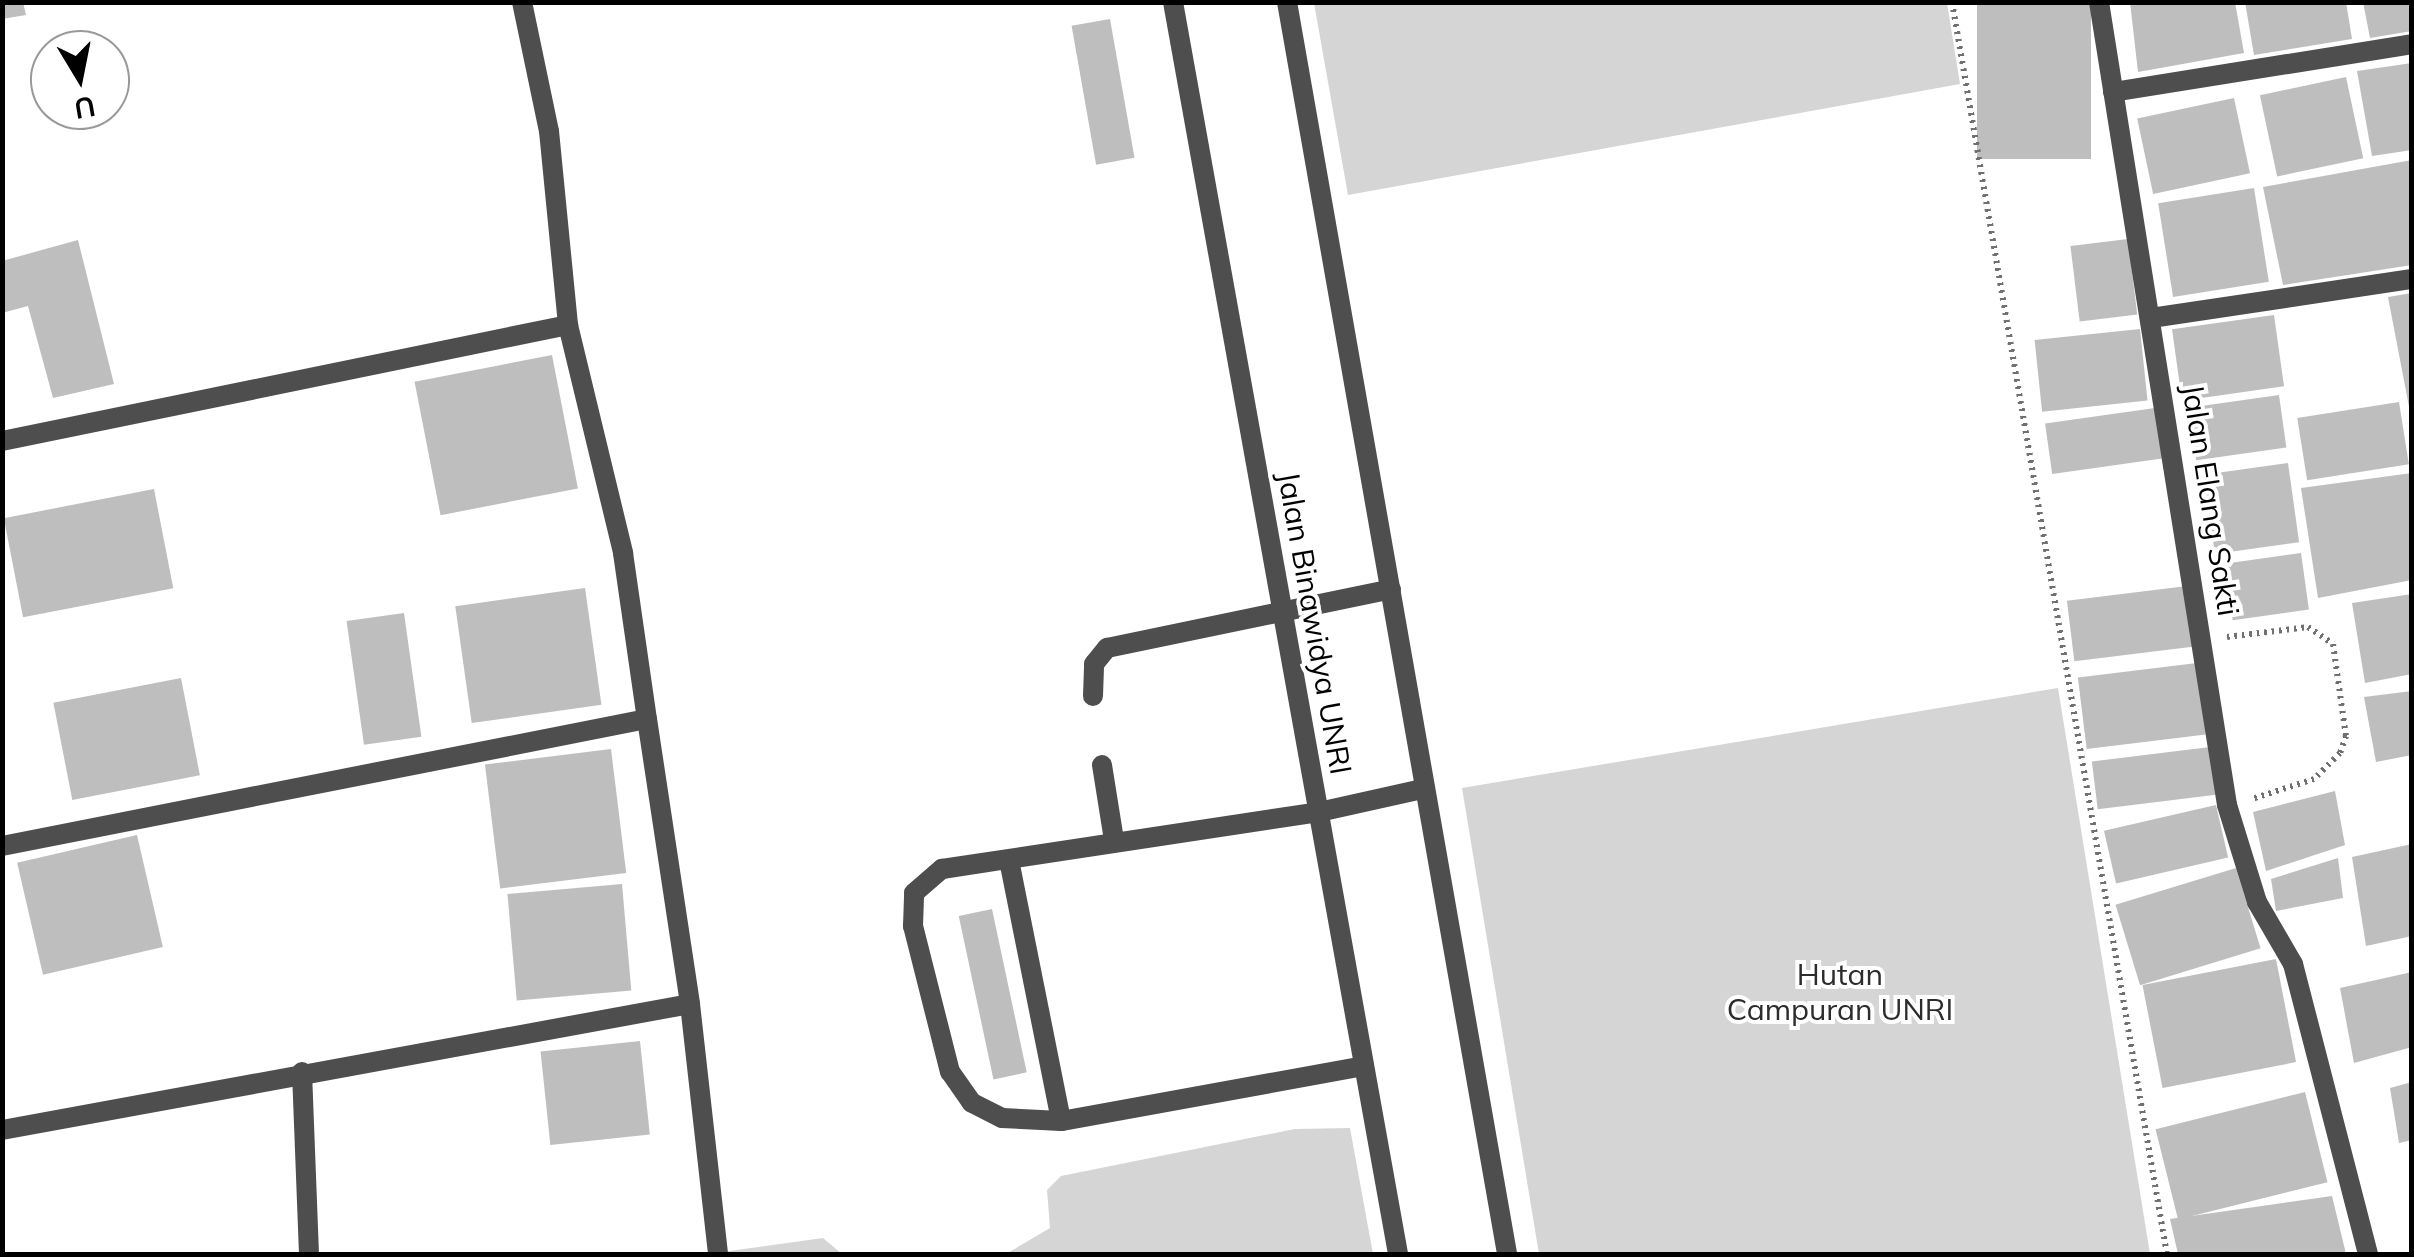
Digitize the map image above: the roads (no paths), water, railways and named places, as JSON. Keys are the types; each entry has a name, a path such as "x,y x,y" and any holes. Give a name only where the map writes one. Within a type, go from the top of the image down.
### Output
{"street":[{"path":"522,2 549,131 568,325 623,552 690,1004 718,1254"},
{"name":"Jalan Binawidya UNRI","path":"1173,2 1398,1254"},
{"path":"1287,2 1507,1254"},
{"name":"Jalan Elang Sakti","path":"2099,2 2204,640 2226,805 2257,902 2293,964 2368,1254"},
{"path":"2113,92 2412,44"},
{"path":"2150,318 2412,280"},
{"path":"2,442 568,325"},
{"path":"1093,696 1094,664 1107,648 1391,589"},
{"path":"2,846 647,719"},
{"path":"1102,765 1114,840"},
{"path":"1364,1066 1061,1121 1002,1118 972,1103 958,1088 913,926 914,893 923,880 942,870 1114,840 1319,812 1423,788"},
{"path":"1009,860 1061,1121"},
{"path":"2,1130 302,1072 690,1004"},
{"path":"302,1072 309,1254"}],"park label":[{"name":"Hutan Campuran UNRI","path":"1840,991"}]}
